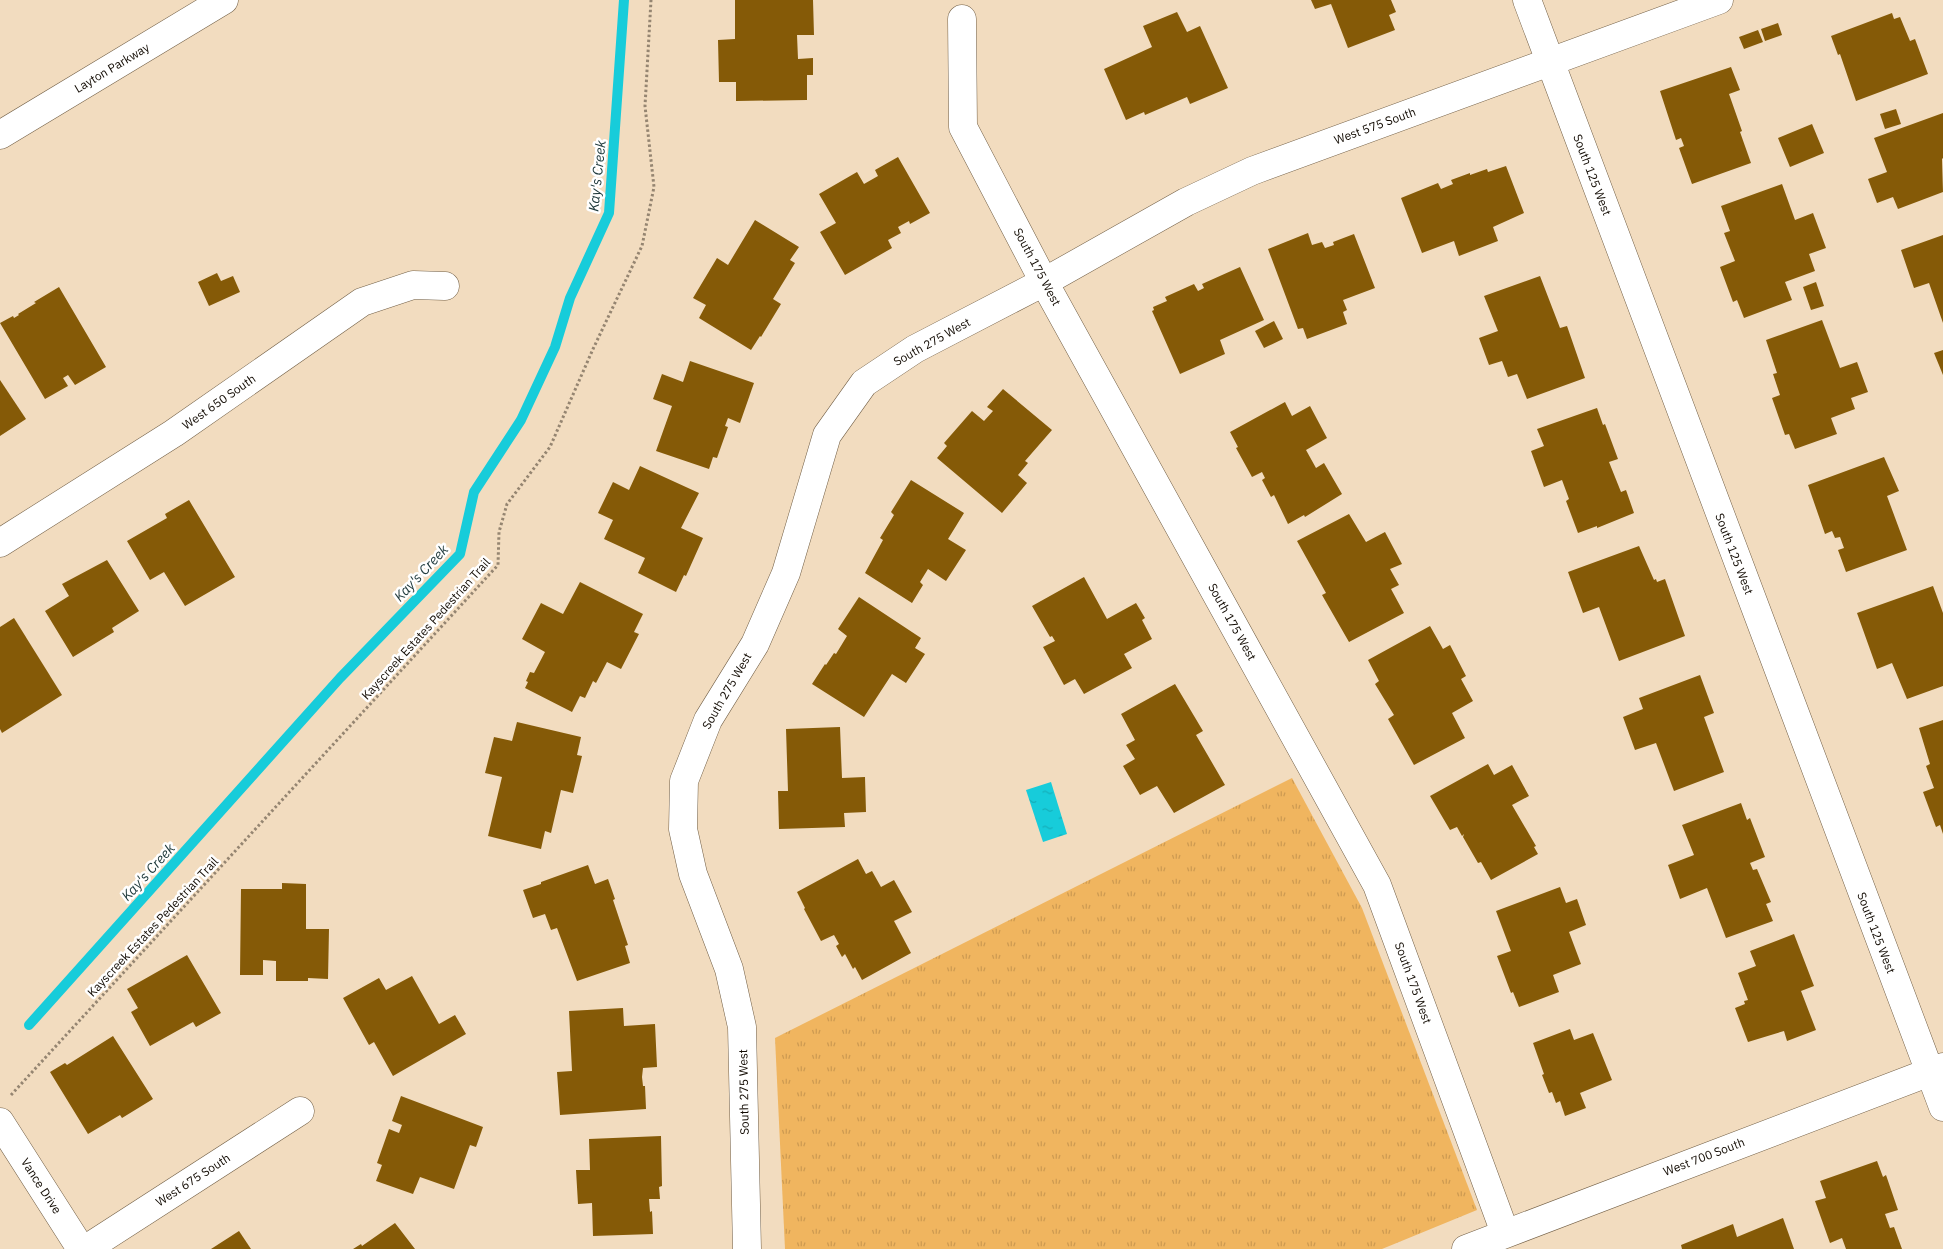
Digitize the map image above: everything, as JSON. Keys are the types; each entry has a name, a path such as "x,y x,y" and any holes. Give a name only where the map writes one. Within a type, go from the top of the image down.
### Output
{"street":[{"name":"Layton Parkway","path":"0,135 224,0"},
{"name":"South 125 West","path":"1527,0 1936,1070 1943,1108"},
{"name":"West 575 South","path":"1044,282 1186,202 1252,171 1718,0"},
{"name":"South 175 West","path":"962,19 964,127 1044,282 1377,885 1506,1233"},
{"name":"South 275 West","path":"747,1249 742,1027 730,969 693,874 683,829 684,782 708,720 755,644 786,573 827,435 864,383 915,349 1044,282"},
{"name":"West 650 South","path":"0,543 174,433 362,302 413,285 445,286"},
{"name":"West 700 South","path":"1466,1249 1936,1070"},
{"name":"West 675 South","path":"86,1249 300,1111"},
{"name":"Vance Drive","path":"0,1122 82,1249"}],"path":[{"name":"Kayscreek Estates Pedestrian Trail","path":"22,1082 498,565 499,532 508,504 550,447 593,349 642,246 654,187 645,106 651,0"}],"green space":[{"path":"1292,778 1362,908 1477,1210 1382,1249 785,1249 775,1038"}],"water":[{"path":"1051,782 1067,834 1043,842 1026,790"}],"building":[{"path":"735,0 813,0 814,35 797,35 798,59 813,58 813,75 807,75 807,100 736,101 736,82 719,82 718,40 735,39"},
{"path":"1311,0 1391,0 1396,12 1389,15 1395,30 1348,48 1331,4 1315,9"},
{"path":"1177,12 1187,32 1200,26 1228,88 1190,104 1187,97 1145,115 1144,112 1126,120 1104,69 1152,47 1143,26"},
{"path":"1892,13 1894,19 1900,17 1910,41 1915,39 1928,74 1856,101 1840,54 1838,55 1831,36"},
{"path":"1778,23 1782,35 1765,41 1761,29"},
{"path":"1758,30 1763,42 1744,49 1739,37"},
{"path":"1731,67 1740,90 1729,94 1751,163 1692,184 1679,148 1684,146 1681,138 1676,140 1660,91"},
{"path":"1896,109 1901,124 1885,129 1880,114"},
{"path":"1943,113 1943,192 1898,209 1893,197 1877,203 1868,179 1887,172 1874,138"},
{"path":"1812,124 1824,153 1790,167 1778,138"},
{"path":"898,157 930,213 910,224 909,221 898,227 901,233 888,240 892,248 845,275 820,232 836,223 819,194 857,172 864,184 878,176 875,170"},
{"path":"1506,166 1524,213 1493,227 1498,241 1459,256 1454,241 1422,253 1401,198 1438,183 1441,189 1453,184 1451,180 1470,173 1470,175 1487,169 1488,172"},
{"path":"1782,184 1795,220 1813,213 1826,248 1809,254 1815,271 1785,282 1792,300 1744,318 1737,300 1733,302 1720,267 1735,261 1724,233 1730,231 1721,206"},
{"path":"755,220 799,247 790,260 795,263 773,299 781,304 751,350 699,318 706,305 693,298 717,258 728,265"},
{"path":"1308,233 1312,245 1322,242 1325,248 1334,245 1333,242 1354,234 1375,288 1343,300 1347,310 1343,312 1347,324 1307,339 1303,328 1298,329 1268,249"},
{"path":"1943,235 1943,323 1929,283 1914,288 1901,250"},
{"path":"1240,267 1264,320 1220,340 1225,354 1180,374 1152,311 1154,310 1153,307 1167,301 1165,297 1194,284 1198,291 1204,288 1202,284"},
{"path":"217,273 221,281 233,276 240,292 209,306 198,282"},
{"path":"1540,276 1560,328 1567,326 1585,378 1527,399 1517,374 1508,377 1502,361 1489,365 1479,338 1498,331 1484,296"},
{"path":"1816,282 1824,306 1811,310 1803,287"},
{"path":"59,287 106,367 75,385 68,375 63,378 68,386 45,399 0,323 19,315 36,303 34,302"},
{"path":"1822,320 1840,368 1857,362 1868,392 1851,398 1855,409 1831,418 1837,434 1795,449 1789,434 1785,435 1772,398 1780,395 1773,374 1777,373 1766,340"},
{"path":"1274,321 1283,339 1264,348 1255,331"},
{"path":"1943,350 1943,375 1934,353"},
{"path":"690,361 754,383 740,423 728,418 725,426 728,427 717,458 713,457 709,469 656,451 672,406 653,399 662,374 683,382"},
{"path":"0,380 26,419 0,436"},
{"path":"1003,389 1052,430 1025,461 1028,463 1018,475 1027,483 1002,513 937,458 947,446 944,443 972,411 984,421 993,411 987,407"},
{"path":"1285,402 1292,416 1310,406 1327,438 1306,450 1316,468 1324,463 1342,494 1305,517 1304,515 1288,524 1274,495 1271,497 1262,480 1265,478 1262,472 1252,477 1236,448 1238,447 1230,432"},
{"path":"1597,408 1618,459 1609,462 1621,492 1626,490 1634,513 1597,528 1597,526 1578,533 1566,501 1569,499 1562,480 1544,487 1531,451 1544,446 1537,429"},
{"path":"1884,457 1899,491 1887,496 1907,550 1846,572 1838,550 1844,548 1840,537 1835,538 1832,531 1825,534 1808,485"},
{"path":"640,466 699,493 681,528 703,538 686,576 684,575 676,592 638,573 645,558 604,539 613,520 598,513 613,482 629,490"},
{"path":"911,480 964,513 948,539 966,550 946,581 928,569 920,582 923,585 912,603 865,573 883,540 880,538 894,515 891,512"},
{"path":"189,500 235,577 185,606 164,572 150,580 127,541 167,518 165,514"},
{"path":"1349,514 1366,542 1385,532 1402,564 1390,569 1399,585 1391,589 1404,613 1349,642 1322,595 1326,593 1297,541"},
{"path":"1639,546 1654,580 1656,579 1657,582 1665,579 1685,636 1619,661 1599,607 1583,613 1568,572"},
{"path":"107,560 139,611 112,628 114,632 73,657 45,611 69,596 62,584"},
{"path":"1084,577 1107,619 1136,603 1145,618 1142,620 1152,639 1124,654 1132,668 1084,694 1075,679 1064,685 1043,647 1055,641 1052,636 1050,637 1032,606"},
{"path":"580,582 643,614 634,632 639,634 621,669 607,662 596,683 593,681 585,698 580,696 572,712 525,688 530,672 534,673 545,652 522,639 541,603 563,614"},
{"path":"1933,586 1943,613 1943,686 1907,699 1892,663 1877,669 1857,613"},
{"path":"859,597 921,638 915,648 925,654 906,683 892,674 864,717 812,684 825,664 834,653 836,654 847,636 838,629"},
{"path":"14,618 62,695 2,733 0,729 0,627"},
{"path":"1430,626 1443,649 1450,645 1466,676 1461,679 1473,701 1452,713 1465,738 1414,765 1388,719 1394,715 1375,684 1379,681 1368,660"},
{"path":"1700,675 1714,713 1704,717 1724,772 1674,791 1656,743 1635,750 1623,717 1643,709 1639,698"},
{"path":"1175,684 1203,731 1196,735 1225,785 1174,813 1157,786 1140,795 1123,766 1135,759 1126,745 1135,740 1121,714"},
{"path":"1943,720 1943,834 1940,825 1936,827 1923,792 1934,788 1926,766 1930,764 1919,728"},
{"path":"517,722 581,737 577,755 582,756 573,793 561,790 551,833 545,831 541,849 488,836 502,777 485,773 494,737 512,741"},
{"path":"840,727 842,778 865,777 866,812 844,813 845,827 779,829 778,791 788,791 786,729"},
{"path":"1488,764 1494,775 1512,765 1529,796 1512,805 1536,846 1534,847 1538,854 1491,880 1481,862 1478,863 1463,837 1464,834 1462,836 1457,827 1450,830 1430,796"},
{"path":"1741,803 1747,820 1750,818 1765,857 1750,863 1753,870 1757,869 1771,902 1766,904 1773,921 1726,938 1707,888 1680,899 1668,865 1694,855 1682,825"},
{"path":"858,859 866,874 872,871 881,887 894,880 912,912 894,921 911,953 862,980 855,967 853,969 845,954 842,957 836,946 839,944 834,935 821,941 797,892"},
{"path":"588,865 595,884 608,879 628,945 625,946 630,963 577,981 557,928 551,930 545,914 533,918 523,890"},
{"path":"282,883 306,884 306,929 329,929 328,979 308,978 308,981 276,981 276,961 263,960 263,975 240,975 241,889 282,889"},
{"path":"1560,887 1566,903 1577,899 1586,925 1569,932 1581,964 1553,975 1559,992 1519,1007 1513,992 1511,993 1497,956 1511,951 1496,911"},
{"path":"1794,934 1814,986 1801,991 1816,1030 1787,1041 1784,1031 1748,1042 1735,1008 1745,1004 1744,1001 1748,1000 1738,973 1756,966 1750,951"},
{"path":"187,955 221,1013 196,1027 193,1022 150,1046 131,1012 138,1008 127,989"},
{"path":"412,976 439,1024 455,1015 466,1034 393,1076 374,1042 369,1045 343,998 379,978 386,990"},
{"path":"623,1008 624,1026 655,1024 657,1067 643,1068 642,1077 643,1086 645,1086 646,1109 560,1115 557,1072 572,1071 569,1011"},
{"path":"1570,1029 1574,1040 1593,1033 1612,1080 1580,1093 1586,1108 1565,1116 1560,1101 1556,1103 1552,1092 1549,1093 1533,1043"},
{"path":"113,1036 153,1099 122,1118 120,1115 88,1134 50,1072 65,1063 67,1065"},
{"path":"401,1096 483,1127 476,1147 470,1145 454,1189 420,1177 413,1194 376,1181 382,1165 377,1163 389,1129 399,1133 402,1125 392,1121"},
{"path":"661,1136 662,1186 659,1187 660,1199 649,1199 650,1212 652,1211 653,1234 593,1236 592,1203 578,1204 576,1170 590,1170 589,1139"},
{"path":"1877,1161 1883,1177 1886,1175 1898,1210 1885,1214 1890,1228 1894,1227 1902,1249 1846,1249 1842,1238 1830,1243 1815,1201 1826,1198 1820,1181"},
{"path":"1783,1218 1794,1249 1682,1249 1681,1245 1733,1224 1737,1237"},
{"path":"395,1223 415,1249 353,1249 361,1244 362,1246"},
{"path":"239,1231 251,1249 211,1249"}],"waterway":[{"name":"Kay's Creek","path":"29,1025 340,678 460,554 474,492 521,420 555,347 570,298 609,213 624,0"}]}
